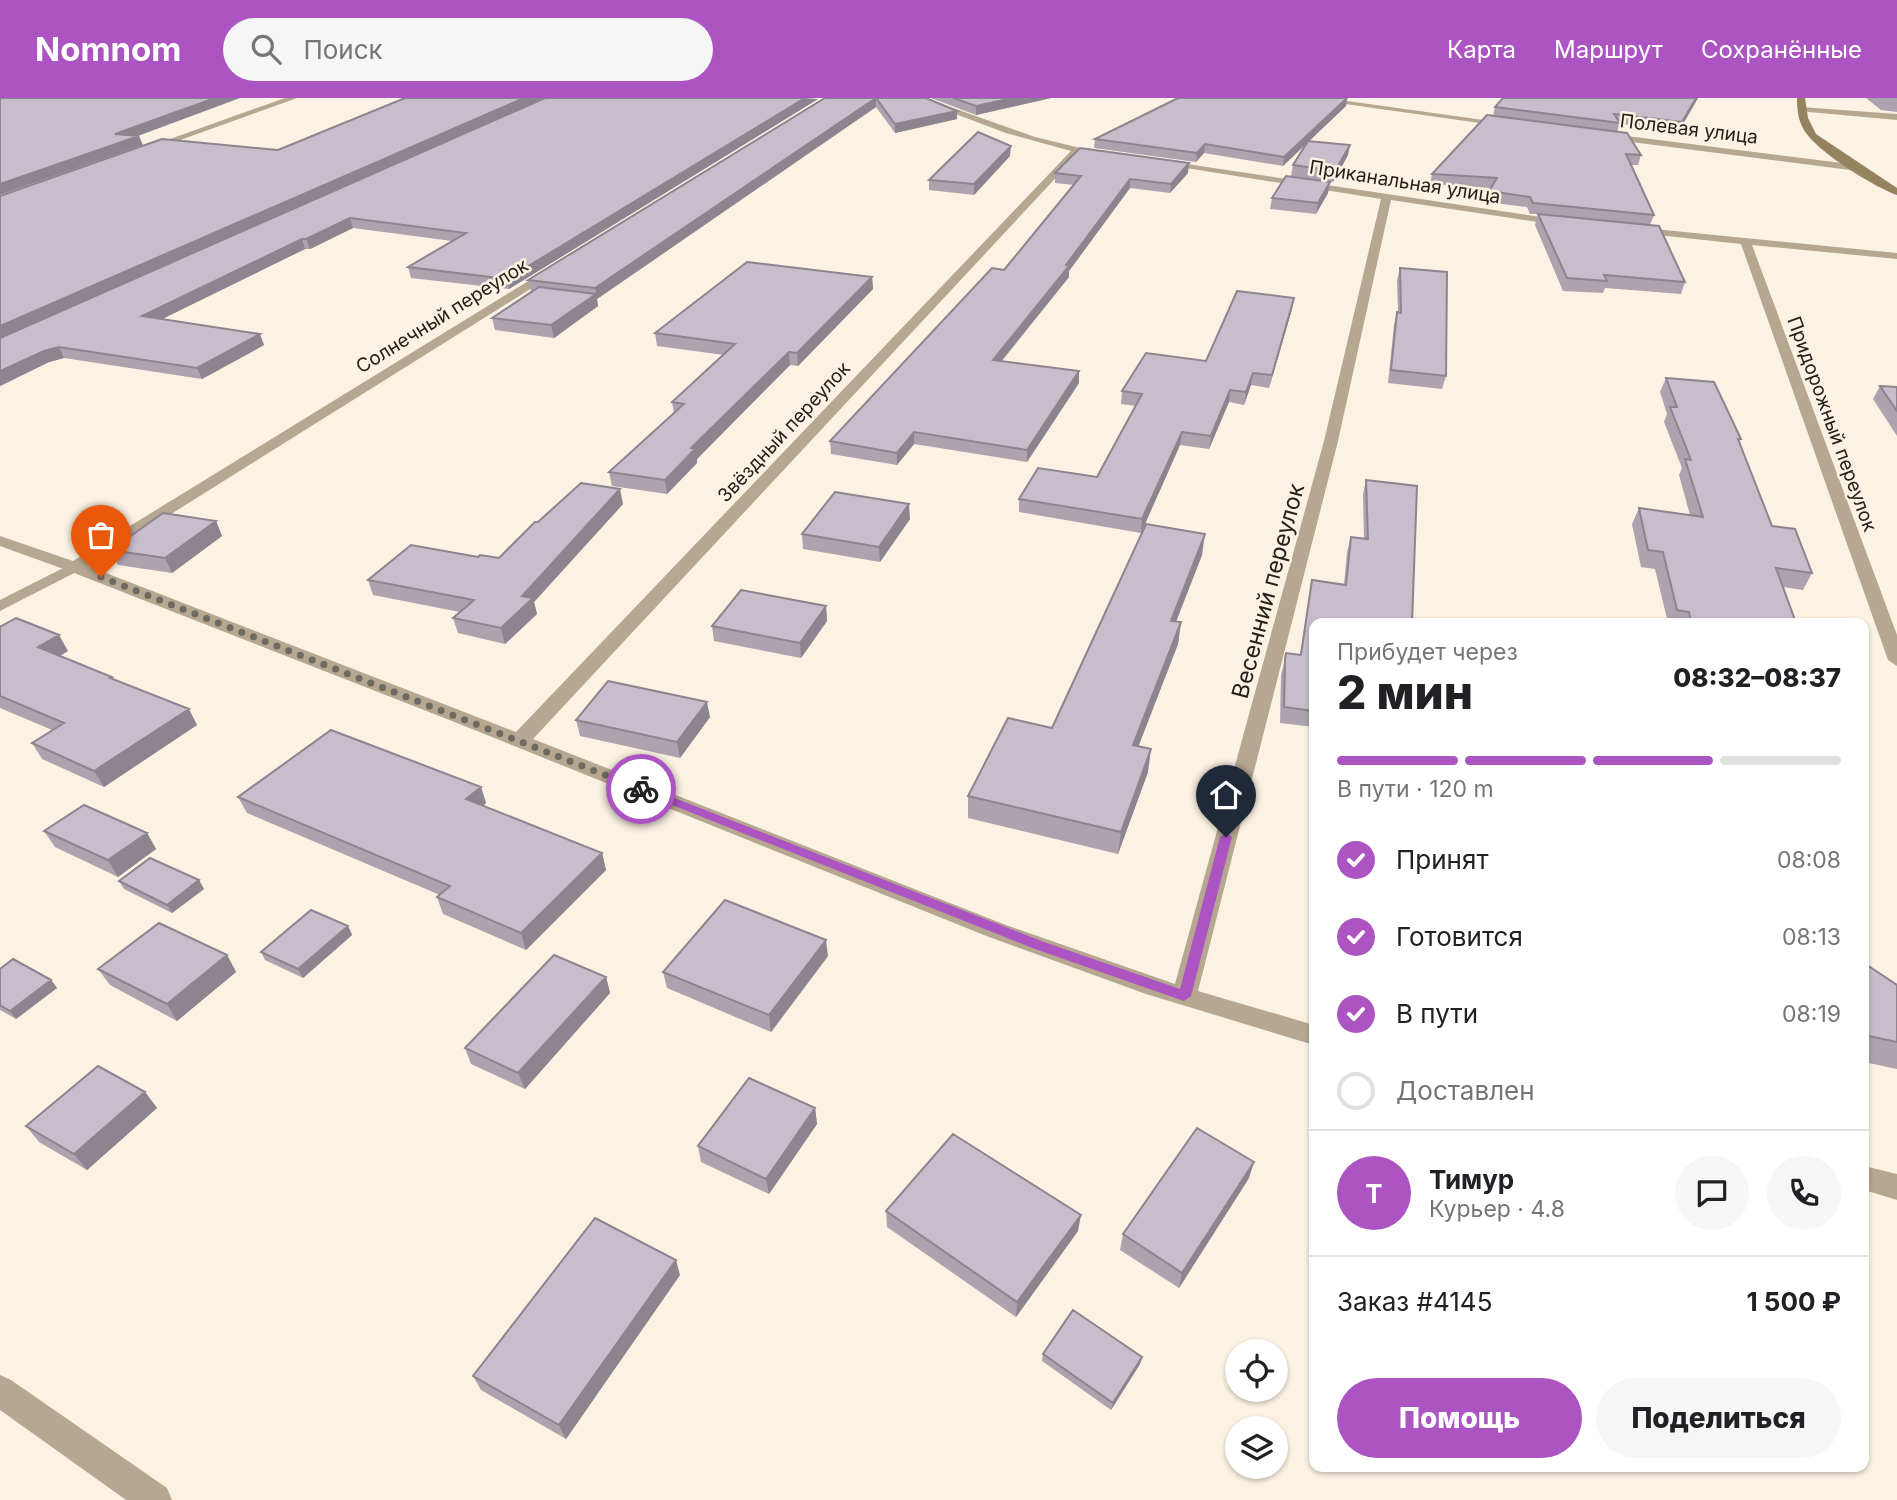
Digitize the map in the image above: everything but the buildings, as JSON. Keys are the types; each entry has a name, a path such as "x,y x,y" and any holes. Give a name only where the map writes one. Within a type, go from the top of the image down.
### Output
{"street":[{"path":"140,152 293,98"},
{"path":"916,98 978,122 1076,151 1118,157"},
{"path":"1307,98 1513,124"},
{"path":"1794,98 1801,102 1897,117"},
{"path":"1801,102 1809,132 1858,168 1897,192"},
{"name":"Полевая улица","path":"1595,135 1858,168"},
{"name":"Звёздный переулок","path":"520,740 1076,151"},
{"name":"Приканальная улица","path":"1145,161 1569,224"},
{"name":"Весенний переулок","path":"1184,996 1331,441 1387,197"},
{"path":"1623,229 1897,256"},
{"name":"Придорожный переулок","path":"1746,242 1897,660"},
{"name":"Солнечный переулок","path":"75,567 558,267"},
{"path":"0,541 75,567 520,740 1039,946 1184,996 1309,1034"},
{"path":"1869,1179 1897,1186"},
{"path":"0,1391 155,1500"}],"lane":[{"path":"0,606 75,567"}],"way so far":[{"path":"101,577 641,789"}],"route":[{"path":"641,789 1039,946 1184,996 1226,837"}]}
